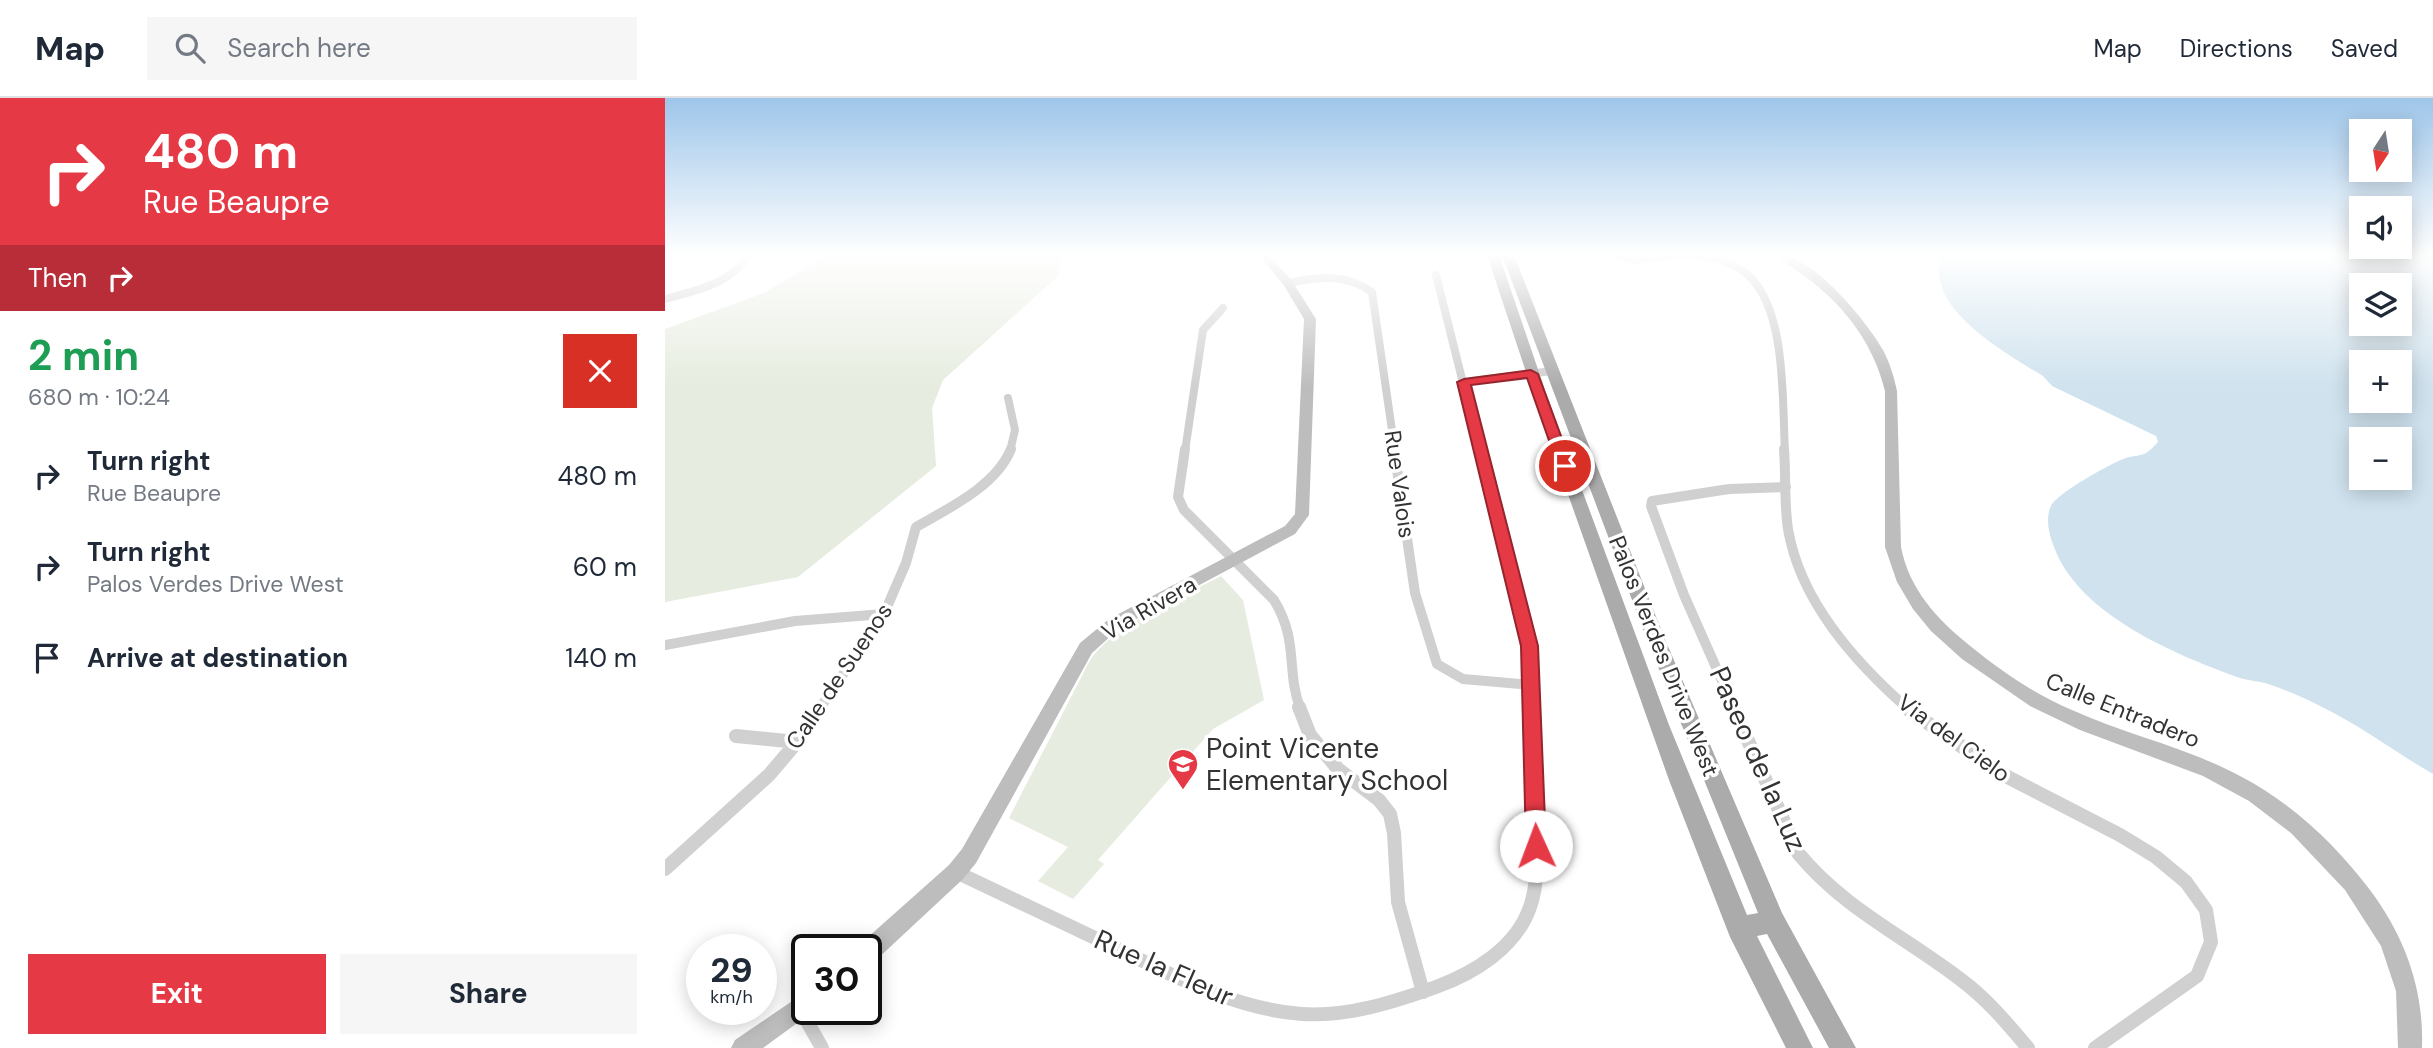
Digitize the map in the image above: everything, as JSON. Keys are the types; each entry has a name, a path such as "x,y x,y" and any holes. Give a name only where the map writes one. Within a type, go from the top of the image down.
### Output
{"main road":[{"name":"Palos Verdes Drive West","path":"1512,299 1773,921 1843,1048"},
{"name":"Palos Verdes Drive West","path":"1521,299 1541,369 1665,748 1739,929 1800,1048"},
{"path":"1739,929 1773,921"}],"street":[{"name":"Via Rivera","path":"882,939 956,872 983,836 1086,648 1115,623 1290,530 1302,515 1310,318 1298,299"},
{"name":"Rue Valois","path":"1373,299 1415,593 1437,664 1463,679 1531,685"},
{"name":"Rue la Fleur","path":"956,872 1212,994 1260,1008 1307,1014 1344,1011 1423,992 1479,967 1502,947 1525,920 1533,900 1537,873 1529,646 1442,299"},
{"name":"Via del Cielo","path":"1762,299 1777,332 1780,349 1788,529 1793,552 1805,582 1825,617 1850,651 1884,687 1930,726 1993,769 2155,856 2185,880 2199,899 2213,931 2207,962 2197,976 2095,1048"},
{"name":"Calle Entradero","path":"1836,299 1859,322 1877,347 1886,368 1891,391 1892,552 1907,586 1930,618 1992,673 2048,707 2209,769 2282,811 2311,837 2361,895 2386,932 2405,978 2411,1011 2410,1048"},
{"path":"1223,308 1203,330 1178,497 1184,510 1274,600 1285,618 1290,635 1298,703 1310,735 1319,750 1338,769 1379,800 1389,814 1394,833 1398,902 1423,992"},
{"path":"1463,379 1541,369"},
{"name":"Calle de Suenos","path":"665,869 752,792 797,742 884,614 906,563 916,527 971,493 991,475 1010,451 1014,443 1016,421 1008,398"},
{"name":"Paseo de la Luz","path":"1786,487 1729,489 1652,501 1652,510 1684,595 1798,853 1811,871 1845,903 1954,973 2007,1023 2028,1048"},
{"path":"665,645 795,621 884,614"},
{"path":"736,736 797,742"},
{"path":"743,1048 791,1013"},
{"path":"812,1025 822,1048"}],"shaded area":[{"path":"747,299 1032,299 943,380 932,408 936,466 798,577 665,602 665,329"},
{"path":"1221,576 1243,600 1264,700 1213,729 1098,860 1104,864 1073,899 1038,881 1068,847 1009,818 1089,662 1114,635 1131,623"}],"water":[{"path":"1948,299 2349,299 2349,336 2412,336 2412,299 2433,299 2433,774 2352,723 2311,701 2267,684 2215,669 2160,644 2107,612 2085,593 2067,571 2054,547 2048,526 2051,506 2063,494 2097,472 2126,458 2148,452 2158,442 2156,436 2052,386 2043,376 1971,326"}],"place":[{"name":"Point Vicente Elementary School","path":"1183,791"}],"route":[{"path":"1536,846 1529,646 1464,382 1531,374 1565,466"}]}
